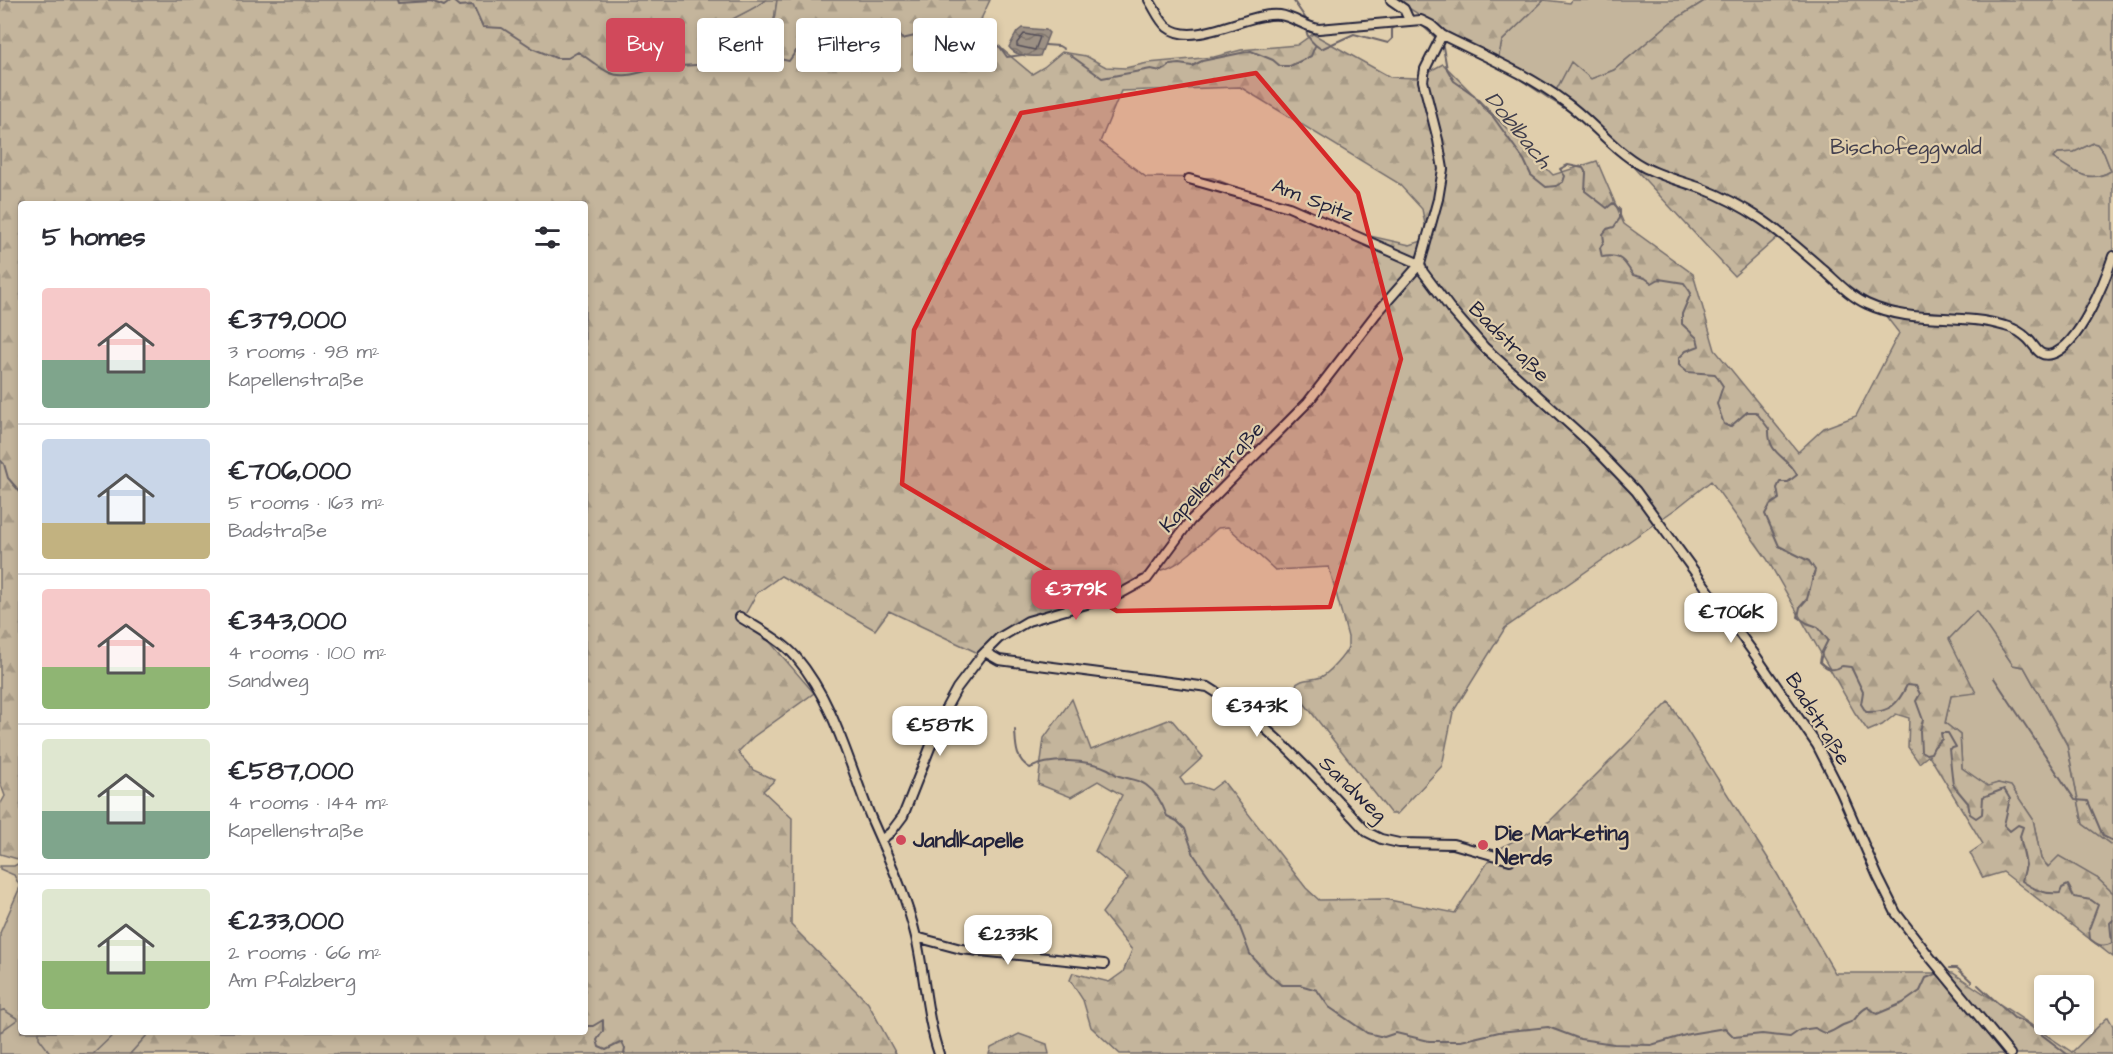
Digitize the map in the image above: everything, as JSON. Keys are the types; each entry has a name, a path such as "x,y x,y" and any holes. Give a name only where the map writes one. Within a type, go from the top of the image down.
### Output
{"street":[{"path":"1149,0 1166,26 1180,32 1209,32 1263,15 1280,15 1311,28 1332,29 1421,20 1442,35 1544,87 1567,103 1641,165 1747,210 1781,232 1850,294 1865,303 1887,312 1914,317 1974,321 2004,326 2028,338 2037,351 2043,355 2052,355 2068,343 2087,317 2106,278 2113,256"},
{"path":"1391,0 1404,9 1409,20"},
{"name":"Kapellenstraße","path":"881,840 891,832 903,816 945,710 957,688 985,652 999,638 1028,621 1119,595 1147,579 1190,521 1308,402 1376,314 1420,264 1438,199 1443,169 1423,81 1425,69 1442,35"},
{"name":"Am Spitz","path":"1189,179 1288,207 1420,264"},
{"name":"Badstraße","path":"1420,264 1423,272 1450,308 1484,347 1589,442 1636,491 1753,652 1817,745 1896,914 2010,1054"},
{"path":"740,618 783,644 795,655 808,673 839,732 881,840 899,879 916,937 933,1036 939,1054"},
{"name":"Sandweg","path":"985,652 999,660 1208,687 1228,699 1269,731 1367,832 1399,843 1453,844 1510,861"},
{"path":"916,937 961,949 1104,964"}],"highlighted area":[{"path":"1256,73 1358,193 1401,359 1330,607 1117,611 902,484 914,330 1021,113"}],"green space":[{"name":"Bischofeggwald","path":"0,0 765,0 735,18 697,18 697,72 784,72 784,18 774,18 777,0 990,0 982,18 913,18 913,72 997,72 997,45 1032,74 1062,52 1086,56 1106,67 1125,68 1148,63 1214,57 1241,50 1297,45 1313,34 1390,77 1417,78 1443,64 1553,175 1597,161 1624,224 1693,274 1715,350 1798,452 1824,428 1856,416 1899,333 1885,315 1779,236 1734,276 1599,130 1551,100 1571,62 1591,79 1614,70 1671,22 1706,0 2113,0 2113,846 2083,824 2067,744 2024,667 2013,665 1976,611 1949,639 1976,693 1951,696 1945,723 1960,735 1962,768 1988,786 1998,783 2011,786 2033,819 2041,859 2048,867 2059,856 2097,878 2113,893 2113,957 2003,872 1983,878 1970,853 1983,844 1929,755 1919,763 1908,747 1909,718 1896,714 1882,725 1868,731 1855,713 1767,559 1711,481 1677,508 1505,628 1453,712 1442,766 1397,814 1391,814 1297,694 1294,687 1303,680 1324,675 1348,647 1348,637 1329,567 1275,570 1228,527 1218,528 1176,563 1158,571 1149,570 1119,591 1024,618 993,639 978,653 889,611 875,630 781,576 757,593 742,620 770,642 814,693 753,737 738,752 753,770 775,780 763,791 792,818 791,925 868,1003 896,1054 130,1054 147,1035 588,1035 588,201 18,201 18,859 0,854 0,805 5,796 0,782","holes":["1240,87 1398,183 1422,209 1426,229 1422,241 1410,245 1334,228 1213,178 1146,177 1100,142 1121,91","2093,143 2097,144 2104,153 2111,171 2095,177 2080,174 2053,158 2058,153 2074,152"]},
{"path":"765,0 777,0 774,18 735,18"},
{"path":"1396,0 1544,0 1502,41 1497,64"},
{"path":"1544,0 1570,3 1572,0 1706,0 1671,22 1614,70 1591,79 1571,63 1551,100 1497,64 1502,41"},
{"path":"2093,143 2097,144 2104,153 2111,171 2103,175 2095,177 2080,174 2052,158 2058,153 2074,152"},
{"path":"1976,610 2013,665 2024,667 2067,745 2083,824 2113,846 2113,893 2097,878 2049,867 2041,859 2033,819 2011,787 1998,783 1988,787 1962,768 1960,735 1945,723 1951,696 1949,638"},
{"path":"1072,699 1091,750 1171,719 1203,757 1180,778 1185,785 1194,784 1211,790 1223,781 1306,888 1319,900 1384,899 1455,913 1495,851 1550,821 1669,702 1769,860 1835,973 1953,973 2034,1027 2034,1035 2046,1035 2072,1052 2089,1035 2094,1035 2094,1031 2108,1017 2113,1026 2113,1054 1120,1054 1091,1027 1083,1000 1070,980 1073,973 1109,982 1123,972 1132,950 1102,913 1128,878 1095,851 1122,795 1098,781 1071,797 1038,784 1044,738"},
{"path":"18,864 18,883 14,875 0,869 0,866"},
{"path":"18,892 18,1035 147,1035 130,1054 0,1054 0,1032 4,1030 4,1010 0,1011 0,933"},
{"path":"4,1010 18,1019 0,1032 0,1011"},
{"path":"1019,1034 1047,1044 1049,1054 989,1054 991,1048"},
{"path":"39,1035 113,1035 93,1054 51,1054"}],"water":[{"path":"1022,28 1046,30 1049,33 1040,56 1019,54 1009,47 1017,32"}],"waterway":[{"path":"397,0 398,3 431,1 444,6 452,0 459,6 473,5 483,27 502,28 534,49 556,58 568,58 578,52 606,71 618,75 635,74 671,66 760,61 775,58 789,61 796,51 813,48 816,33 827,28 847,29 845,38 848,46 857,51 862,40 872,45 893,45 890,32 895,26 902,39 928,33 950,38 957,27 966,27 972,42 981,47 988,41 1000,47 1007,57 1022,55"},
{"name":"Doblbach","path":"1293,0 1306,19 1306,23"},
{"name":"Doblbach","path":"1414,24 1423,26 1436,38"},
{"name":"Doblbach","path":"1306,28 1307,35 1321,49 1354,34 1388,43 1392,39 1392,29 1397,26"},
{"path":"1045,45 1059,46 1064,49"},
{"path":"1070,55 1102,78 1151,69 1161,71 1170,65 1192,66 1202,61 1251,51 1273,60 1280,66 1290,66 1311,56 1315,46"},
{"name":"Doblbach","path":"1443,47 1447,69 1454,81 1474,95 1491,114 1524,160 1531,175 1546,187 1556,186 1563,182 1565,176 1560,169 1568,165 1583,168 1586,173 1585,191 1607,208 1613,203 1620,210 1620,218 1614,227 1607,229 1603,234 1604,241 1600,248 1602,257 1613,256 1621,259 1633,275 1645,278 1652,283 1659,279 1684,283 1691,293 1682,314 1682,324 1697,338 1699,346 1686,351 1679,358 1679,365 1687,372 1715,374 1723,386 1717,404 1724,424 1730,427 1747,412 1756,412 1769,429 1775,451 1789,463 1797,475 1788,482 1780,482 1777,488 1779,499 1770,505 1765,514 1779,546 1809,561 1815,570 1807,599 1800,607 1798,617 1818,627 1828,640 1820,662 1830,669 1842,666 1851,667 1863,692 1861,704 1866,712 1887,709 1896,702 1907,685 1916,686 1920,694 1916,701 1923,720 1920,731 1921,751 1926,754 1931,753 1942,739 1941,733 1948,733 1956,747 1949,749 1953,785 1968,803 1970,814 1976,818 1982,814 1983,797 2004,789 2010,799 2004,825 2010,831 2018,825 2023,827 2020,836 2026,865 2022,881 2035,889 2049,893 2060,893 2062,888 2068,885 2074,897 2091,900 2098,905 2089,929 2090,939 2098,944 2103,946 2112,943 2110,923 2113,920"},
{"path":"0,460 4,464 8,478 18,490"},
{"path":"1994,678 2075,800 2088,801 2103,836 2113,841"},
{"path":"1015,730 1019,756 1021,761 1030,768 1058,761 1090,763 1118,775 1140,781 1150,788 1159,799 1167,816 1177,821 1185,829 1194,855 1234,912 1250,954 1264,970 1281,985 1300,985 1317,990 1329,1007 1367,1033 1384,1037 1396,1033 1429,1041 1461,1041 1499,1032 1548,1027 1580,1039 1614,1044 1651,1045 1689,1034 1725,1028 1734,1037 1762,1034 1790,1037 1800,1030 1815,1028 1828,1033 1852,1021 1868,1007 1877,1014 1903,1003 1920,991 1926,978 1939,973"},
{"path":"1950,968 1957,968 1972,982"},
{"path":"1978,985 2014,1018 2025,1022 2067,1054"},
{"path":"588,1026 593,1026 603,1020 603,1031 597,1040 599,1047 606,1050 622,1042 625,1049 624,1054"}],"place":[{"name":"Jandlkapelle","path":"901,840"},
{"name":"Die Marketing Nerds","path":"1483,845"}]}
